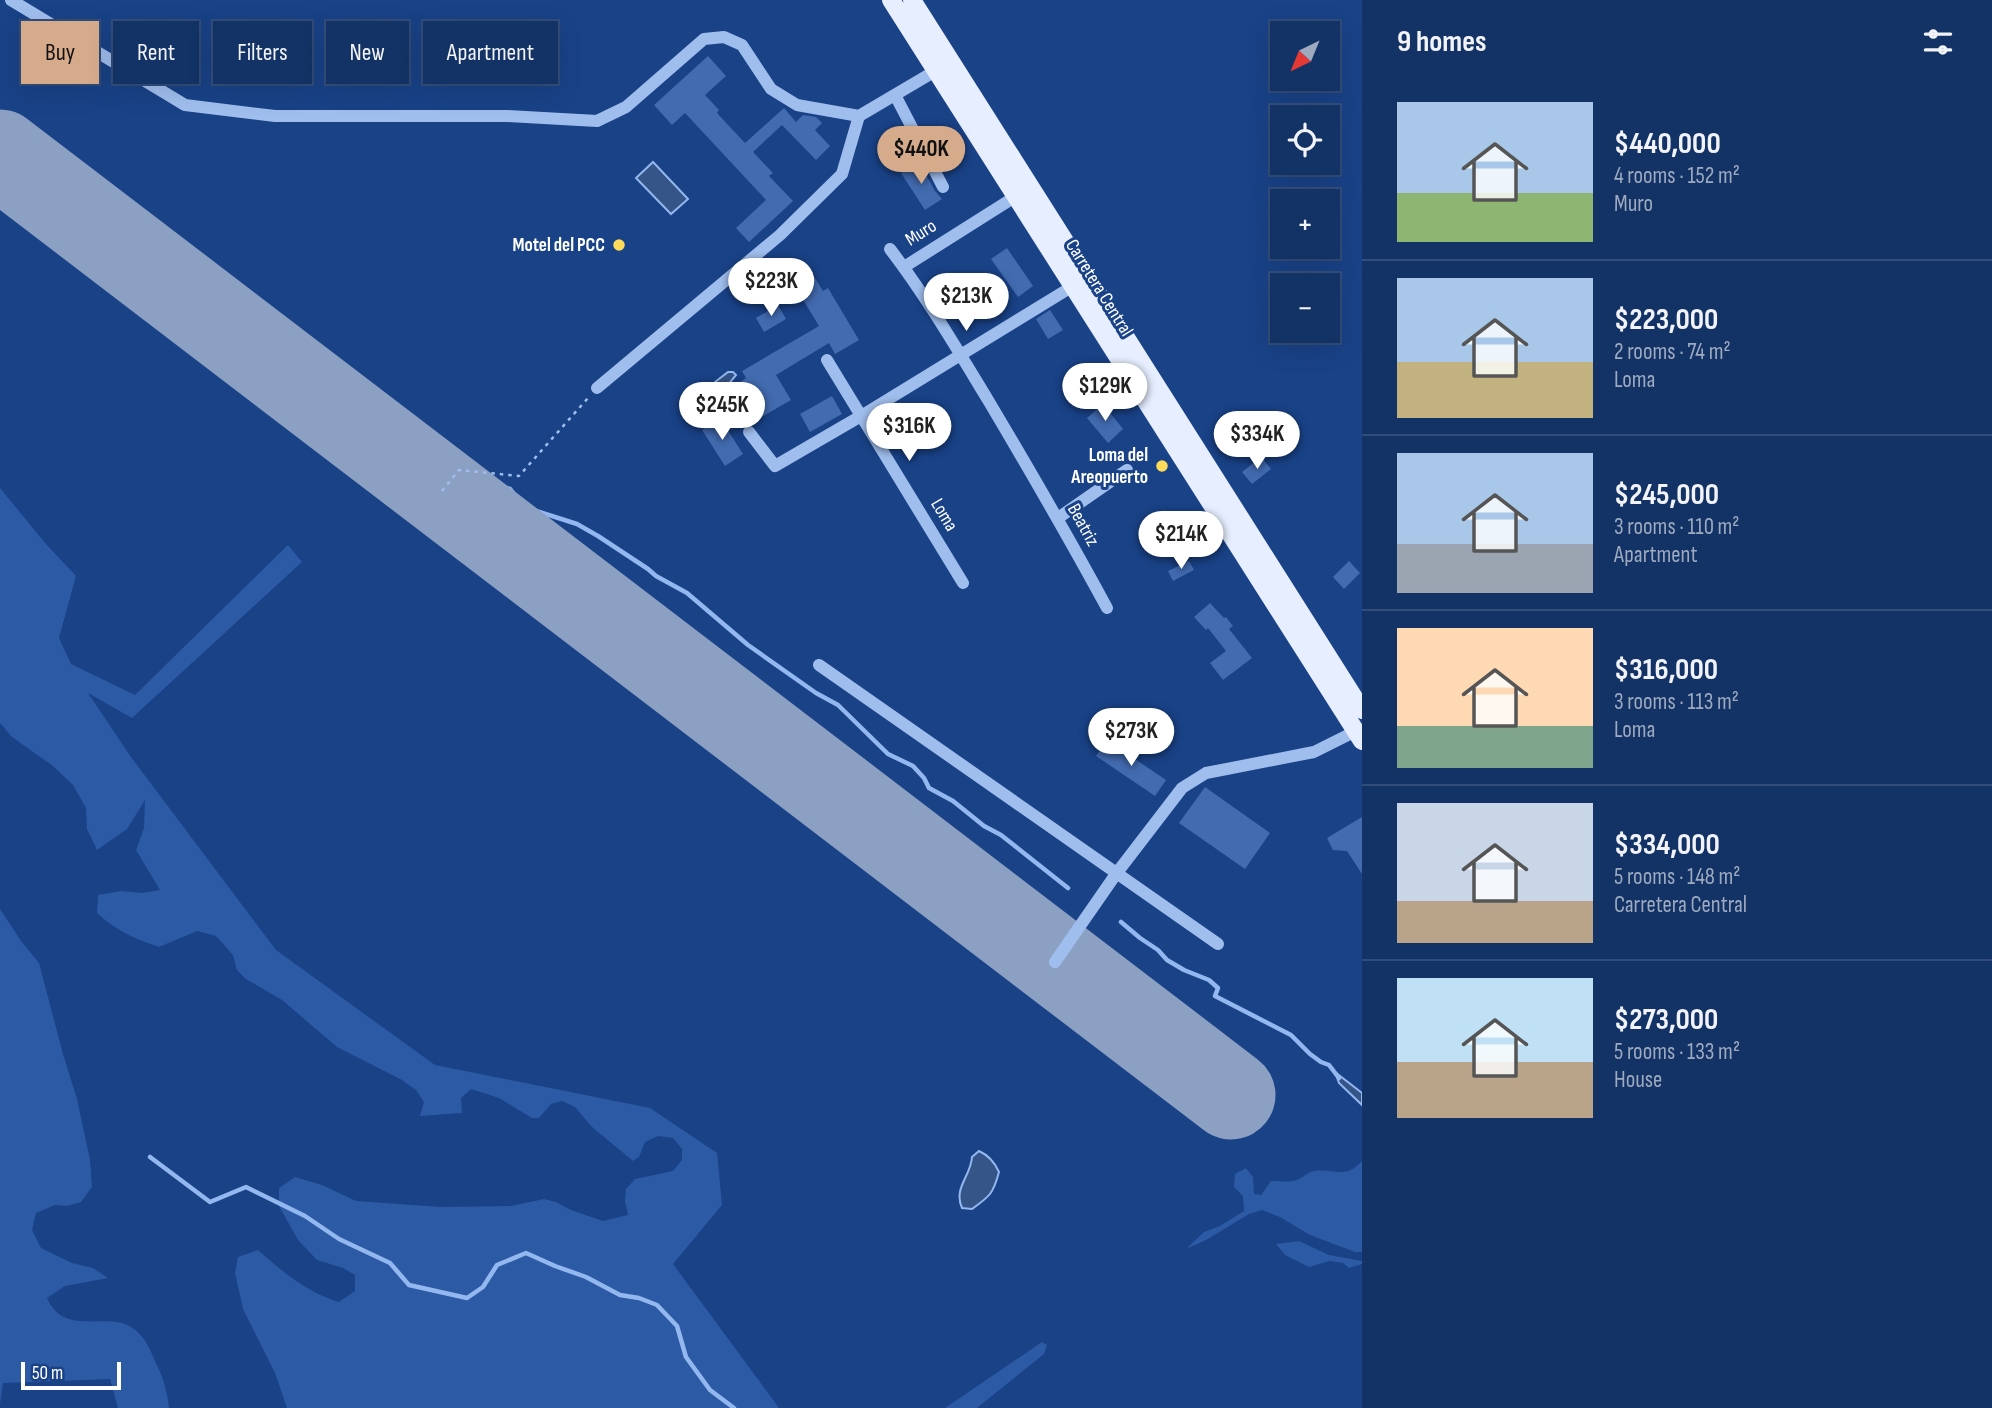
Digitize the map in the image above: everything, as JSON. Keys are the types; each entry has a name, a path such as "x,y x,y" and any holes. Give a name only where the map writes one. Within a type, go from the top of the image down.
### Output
{"main road":[{"name":"Carretera Central","path":"891,0 944,66"},
{"name":"Carretera Central","path":"912,0 944,66 1360,733"},
{"name":"Carretera Central","path":"1080,282 1362,710"}],"street":[{"path":"11,0 185,105 275,117 508,116 597,121 626,107 705,39 724,37 742,45 771,89 797,105 859,116 944,66"},
{"path":"895,95 943,187"},
{"path":"597,388 780,235 842,174 859,116"},
{"name":"Muro","path":"904,267 1023,192"},
{"name":"Beatriz","path":"890,248 961,355 1058,518 1107,608"},
{"path":"749,432 775,466 1080,282"},
{"name":"Loma","path":"827,360 963,583"},
{"path":"1058,518 1127,470"},
{"path":"819,665 1218,944"},
{"path":"1055,962 1116,874 1182,788 1206,773 1314,752 1360,733"}],"path":[{"path":"442,491 459,470 519,476 597,388"}],"shaded area":[{"path":"653,162 688,199 671,214 636,178"},
{"path":"728,372 736,375 727,386 733,397 726,408 709,399 709,394 713,391 715,382"},
{"path":"0,488 76,576 59,638 71,664 135,695 288,545 302,562 132,718 88,693 131,757 276,950 435,1065 650,1108 717,1153 722,1205 673,1264 779,1408 287,1408 275,1373 243,1309 235,1273 238,1257 258,1250 305,1287 339,1302 355,1291 355,1275 343,1268 317,1260 298,1240 279,1206 279,1188 295,1177 322,1185 356,1201 441,1207 511,1206 544,1199 603,1221 628,1215 626,1189 635,1179 673,1171 682,1160 682,1149 673,1138 658,1136 645,1142 639,1157 633,1161 592,1127 575,1107 562,1101 551,1104 539,1118 532,1118 499,1098 471,1089 461,1098 462,1113 420,1116 424,1102 416,1090 337,1047 282,1000 246,979 237,970 233,955 216,936 197,931 159,947 111,925 97,913 98,895 121,891 142,893 160,890 136,850 144,828 145,800 127,829 97,850 87,829 86,808 73,785 53,766 12,737 0,723"},
{"path":"0,909 39,963 77,1099 90,1160 92,1187 81,1202 67,1206 55,1205 36,1213 32,1230 41,1248 72,1263 93,1268 108,1278 65,1286 47,1298 55,1310 65,1317 76,1321 112,1321 138,1332 147,1344 160,1372 169,1408 118,1408 110,1379 3,1383 0,1404"},
{"path":"1335,1072 1362,1093 1362,1105 1339,1083"},
{"path":"979,1151 995,1165 999,1172 997,1179 993,1190 983,1201 972,1209 962,1208 961,1188 972,1157"},
{"path":"1362,1161 1362,1252 1355,1252 1310,1235 1280,1217 1262,1210 1249,1214 1186,1249 1204,1232 1220,1226 1244,1211 1243,1196 1234,1187 1235,1174 1246,1168 1253,1177 1254,1194 1261,1195 1271,1181 1296,1180 1310,1172 1321,1170 1345,1172"},
{"path":"1299,1241 1329,1255 1362,1261 1362,1264 1349,1268 1343,1263 1330,1261 1309,1267 1285,1255 1276,1244"},
{"path":"1042,1342 1047,1345 1044,1354 977,1408 945,1408"}],"building":[{"path":"708,56 726,76 705,95 719,110 717,113 745,143 784,108 796,122 803,115 816,117 822,123 815,130 830,146 816,160 782,125 753,152 773,173 769,176 793,201 749,242 736,228 766,200 685,113 672,125 654,105"},
{"path":"919,162 942,199 925,210 901,173"},
{"path":"1007,248 1033,286 1018,297 991,259"},
{"path":"805,262 823,291 828,288 859,340 835,354 829,343 776,375 791,400 760,418 739,383 746,378 742,371 819,326 787,273"},
{"path":"778,305 786,319 764,332 756,318"},
{"path":"1050,310 1063,330 1048,339 1036,319"},
{"path":"832,396 842,414 810,432 800,414"},
{"path":"1103,404 1123,429 1108,443 1087,418"},
{"path":"720,418 743,454 725,466 702,430"},
{"path":"1261,457 1271,469 1252,484 1242,472"},
{"path":"1189,561 1194,570 1173,581 1168,571"},
{"path":"1349,561 1360,573 1344,589 1333,577"},
{"path":"1210,603 1233,626 1229,629 1252,658 1223,680 1210,663 1226,651 1208,628 1206,630 1194,617"},
{"path":"1107,740 1166,780 1155,796 1096,756"},
{"path":"1205,787 1270,833 1245,869 1179,823"},
{"path":"1362,817 1362,874 1347,851 1333,850 1327,838"}],"waterway":[{"path":"485,481 510,489 524,507 577,524 687,593 748,645 816,693 838,705 888,754 913,766 929,788 953,801 984,826 1001,835 1068,888"},
{"path":"1121,922 1167,960 1209,980 1218,988 1215,996 1291,1035 1310,1054 1329,1065 1339,1078"},
{"path":"150,1157 210,1202 246,1187 305,1216 339,1239 390,1263 409,1285 467,1298 483,1287 497,1265 526,1253 586,1277 620,1295 657,1305 677,1326 686,1357 710,1390 734,1408"}],"runway":[{"path":"0,154 1231,1095"}],"place":[{"name":"Motel del PCC","path":"619,245"},
{"name":"Loma del Areopuerto","path":"1162,466"}]}
